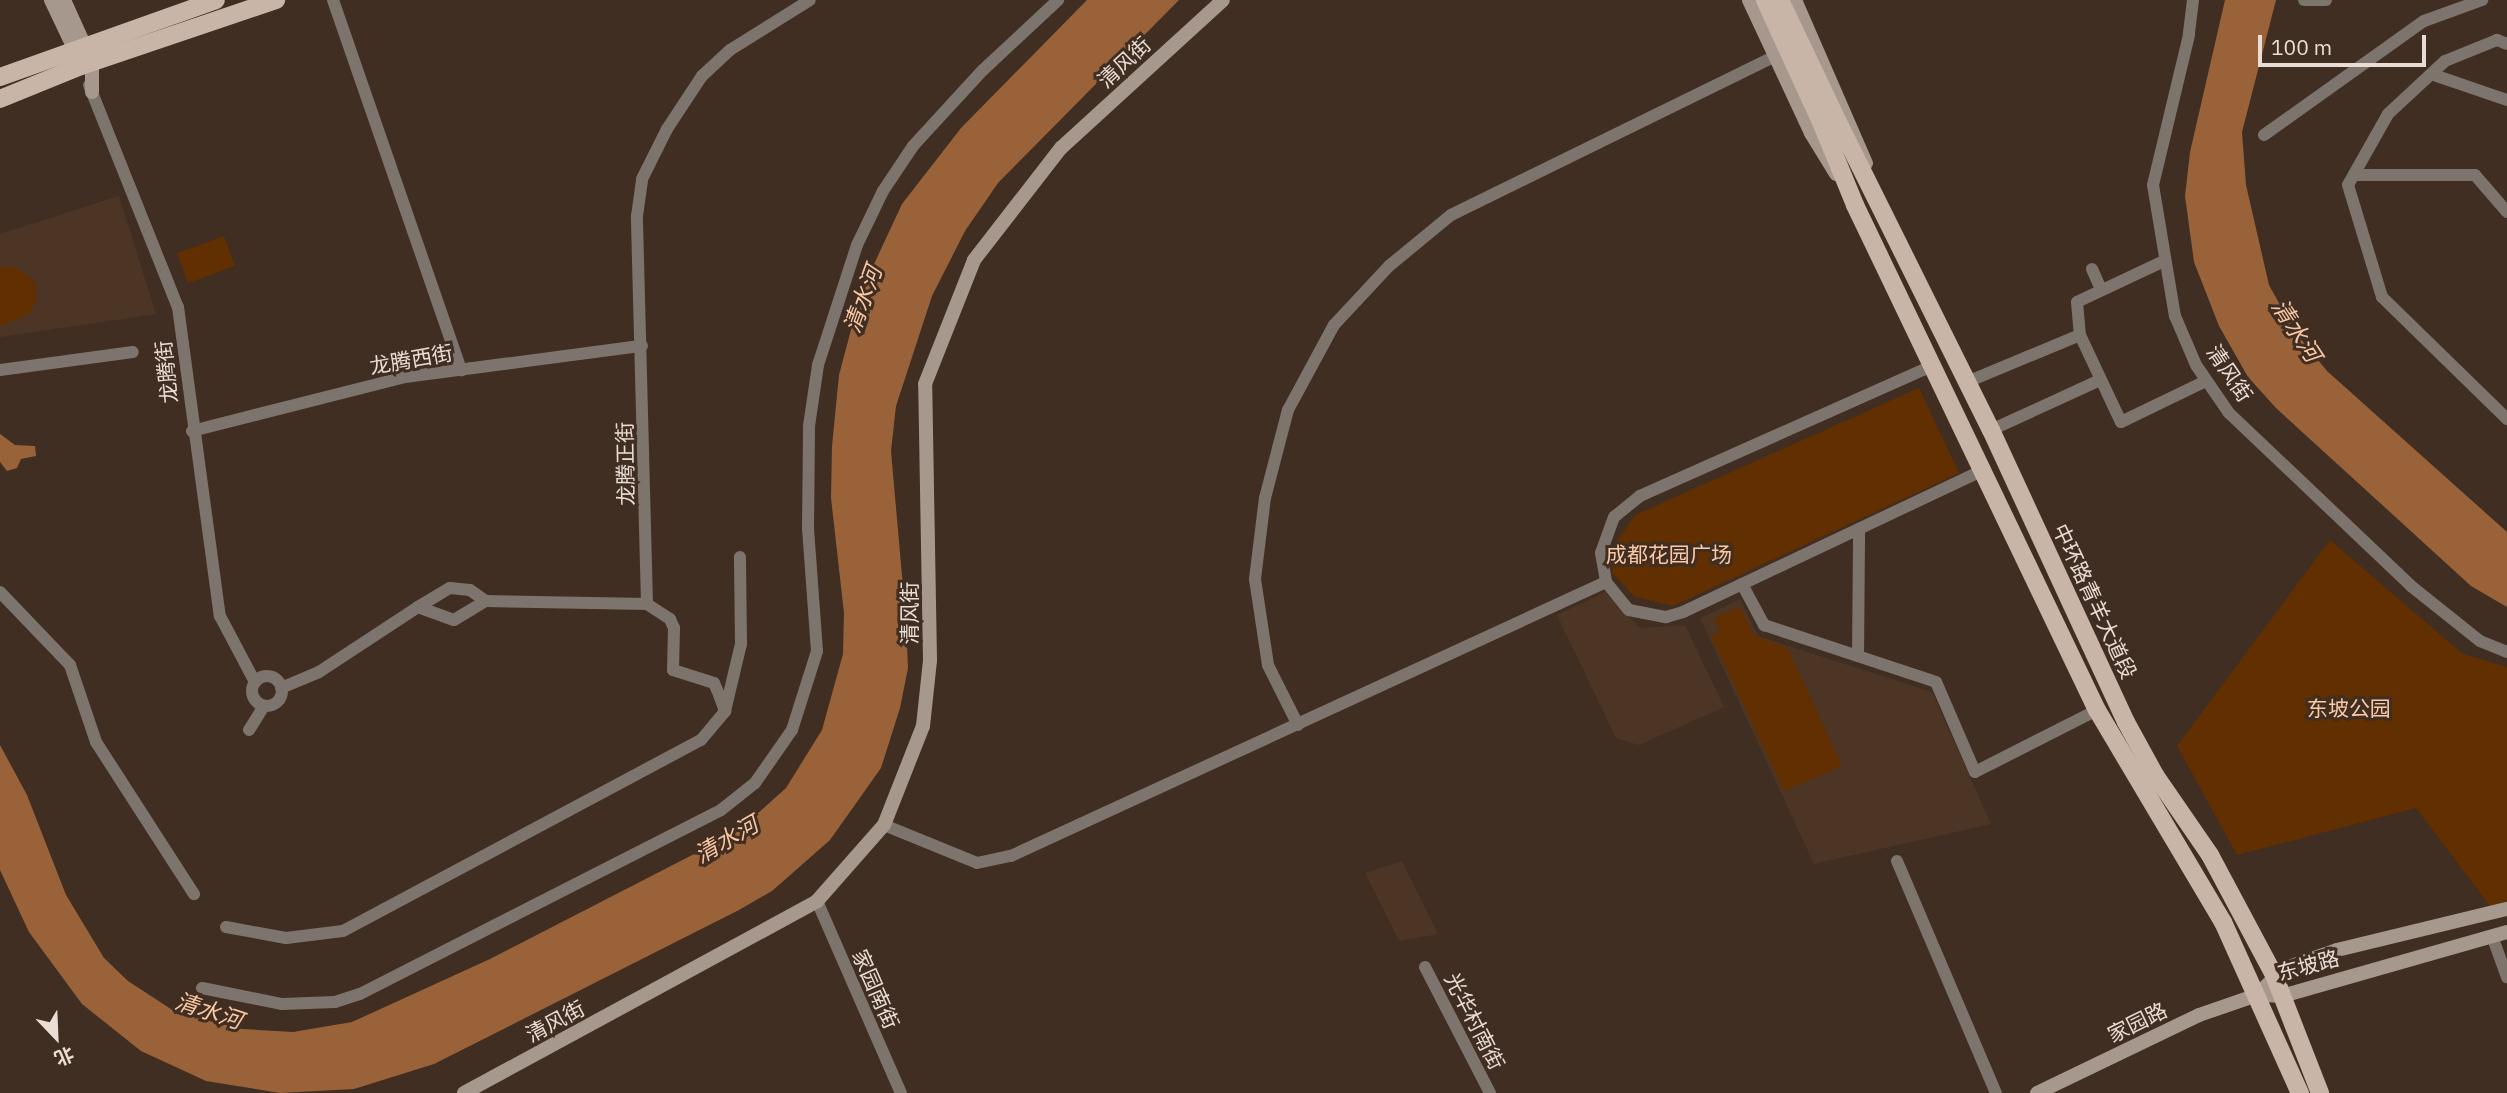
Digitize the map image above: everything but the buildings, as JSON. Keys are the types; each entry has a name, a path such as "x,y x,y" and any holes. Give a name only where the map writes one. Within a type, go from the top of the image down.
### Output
{"main road":[{"path":"0,77 80,45 216,0"},
{"path":"0,99 87,64 276,0"},
{"path":"1765,0 1831,125"},
{"path":"1780,0 1831,125"},
{"name":"中环路青羊大道段","path":"1831,125 1879,198 1991,430 2126,722 2155,775 2210,855 2274,975 2320,1093"},
{"name":"中环路青羊大道段","path":"1831,125 1855,205 1985,469 2098,710 2223,922 2300,1093"}],"street":[{"path":"51,0 80,45"},
{"path":"64,0 87,64 92,92"},
{"path":"333,0 461,370"},
{"name":"龙腾正街","path":"647,604 638,216 642,179 667,129 702,76 730,50 810,0"},
{"path":"202,988 282,1004 335,1002 360,994 721,810 754,783 792,730 814,666 818,618 808,528 810,426 818,365 857,245 913,146 983,70 1058,0"},
{"name":"清风街","path":"464,1093 817,901 884,825 923,726 930,660 925,384 974,260 1061,148 1223,0"},
{"path":"1749,0 1811,132 1855,205"},
{"path":"1795,0 1849,116 1879,198"},
{"name":"清风街","path":"2193,0 2189,35 2153,185 2175,316 2206,381 2229,413 2411,586 2480,641 2507,652"},
{"path":"2304,0 2326,0"},
{"path":"2263,135 2424,21 2459,4 2482,0"},
{"path":"2507,44 2497,40 2445,61 2388,114 2348,185 2382,297 2507,419"},
{"path":"1298,725 1268,665 1255,579 1265,498 1288,410 1335,325 1389,266 1451,215 1775,55"},
{"path":"2431,74 2507,100"},
{"name":"龙腾街","path":"92,92 178,307 192,430 220,617 255,682"},
{"path":"2354,175 2475,175 2507,212"},
{"path":"2164,261 2077,302 2080,335 2121,422 2206,381"},
{"path":"2092,269 2101,289"},
{"path":"1967,383 2080,335"},
{"name":"龙腾西街","path":"192,430 405,377 642,346"},
{"path":"0,370 132,352"},
{"path":"1934,365 1640,496 1614,517 1601,553 1606,583 1629,610 1666,617 1985,469"},
{"path":"1991,430 2100,380"},
{"path":"1858,656 1859,529"},
{"path":"226,927 286,938 343,931 686,750 712,732 725,711 737,674 740,557"},
{"path":"884,825 977,863 994,861 1606,583"},
{"path":"1742,584 1763,625 1936,682 1975,772 2098,710"},
{"path":"281,688 318,672 450,588 470,590 486,601"},
{"path":"0,592 70,665 96,742 194,894"},
{"path":"418,607 454,620 486,601 647,604 670,618 674,628 673,670 714,683 725,683 737,674"},
{"path":"264,706 253,696 255,682 268,677 281,688"},
{"path":"714,683 725,711"},
{"path":"249,730 264,706 278,701 281,688"},
{"path":"1897,861 1996,1093"},
{"name":"家园南街","path":"817,901 901,1093"},
{"name":"东坡路","path":"2257,995 2274,975 2337,950 2507,909"},
{"name":"东坡路","path":"2257,995 2282,996 2507,932"},
{"path":"2492,936 2507,977"},
{"name":"光华村南街","path":"1425,967 1490,1093"},
{"name":"家园路","path":"2037,1093 2199,1015 2257,995"}],"shaded area":[{"path":"119,196 156,314 0,337 0,234"},
{"path":"1605,592 1640,628 1685,625 1724,707 1639,745 1616,738 1557,615"},
{"path":"1740,599 1758,636 1932,692 1991,824 1814,864 1700,618"},
{"path":"1402,861 1438,934 1399,941 1365,873"}],"green space":[{"path":"224,236 235,266 188,283 177,253"},
{"path":"16,267 35,282 37,299 29,314 0,326 0,268"},
{"name":"成都花园广场","path":"1919,388 1959,473 1673,606 1635,597 1612,573 1612,548 1635,515"},
{"name":"东坡公园","path":"2330,540 2463,654 2507,667 2507,901 2490,906 2416,808 2237,855 2177,746"},
{"path":"1740,607 1754,635 1788,649 1842,766 1784,791 1711,636 1720,630 1714,618"}],"water":[{"name":"清水河","path":"1087,0 1179,0 998,183 965,231 932,296 896,406 891,451 908,668 900,708 881,768 830,840 772,891 739,910 434,1064 354,1089 280,1093 206,1081 141,1051 82,1004 29,932 0,870 0,745 27,795 66,895 104,958 128,981 177,1013 242,1029 293,1032 352,1022 490,959 737,832 786,788 822,730 843,654 844,613 831,498 832,446 839,375 861,292 902,204 961,128"},
{"path":"2225,0 2276,0 2242,132 2246,185 2269,285 2295,332 2327,371 2507,532 2507,607 2471,586 2276,408 2248,377 2219,326 2194,262 2185,196 2190,152"},
{"path":"0,434 15,445 35,446 36,456 21,459 17,468 7,471 0,462"}]}
